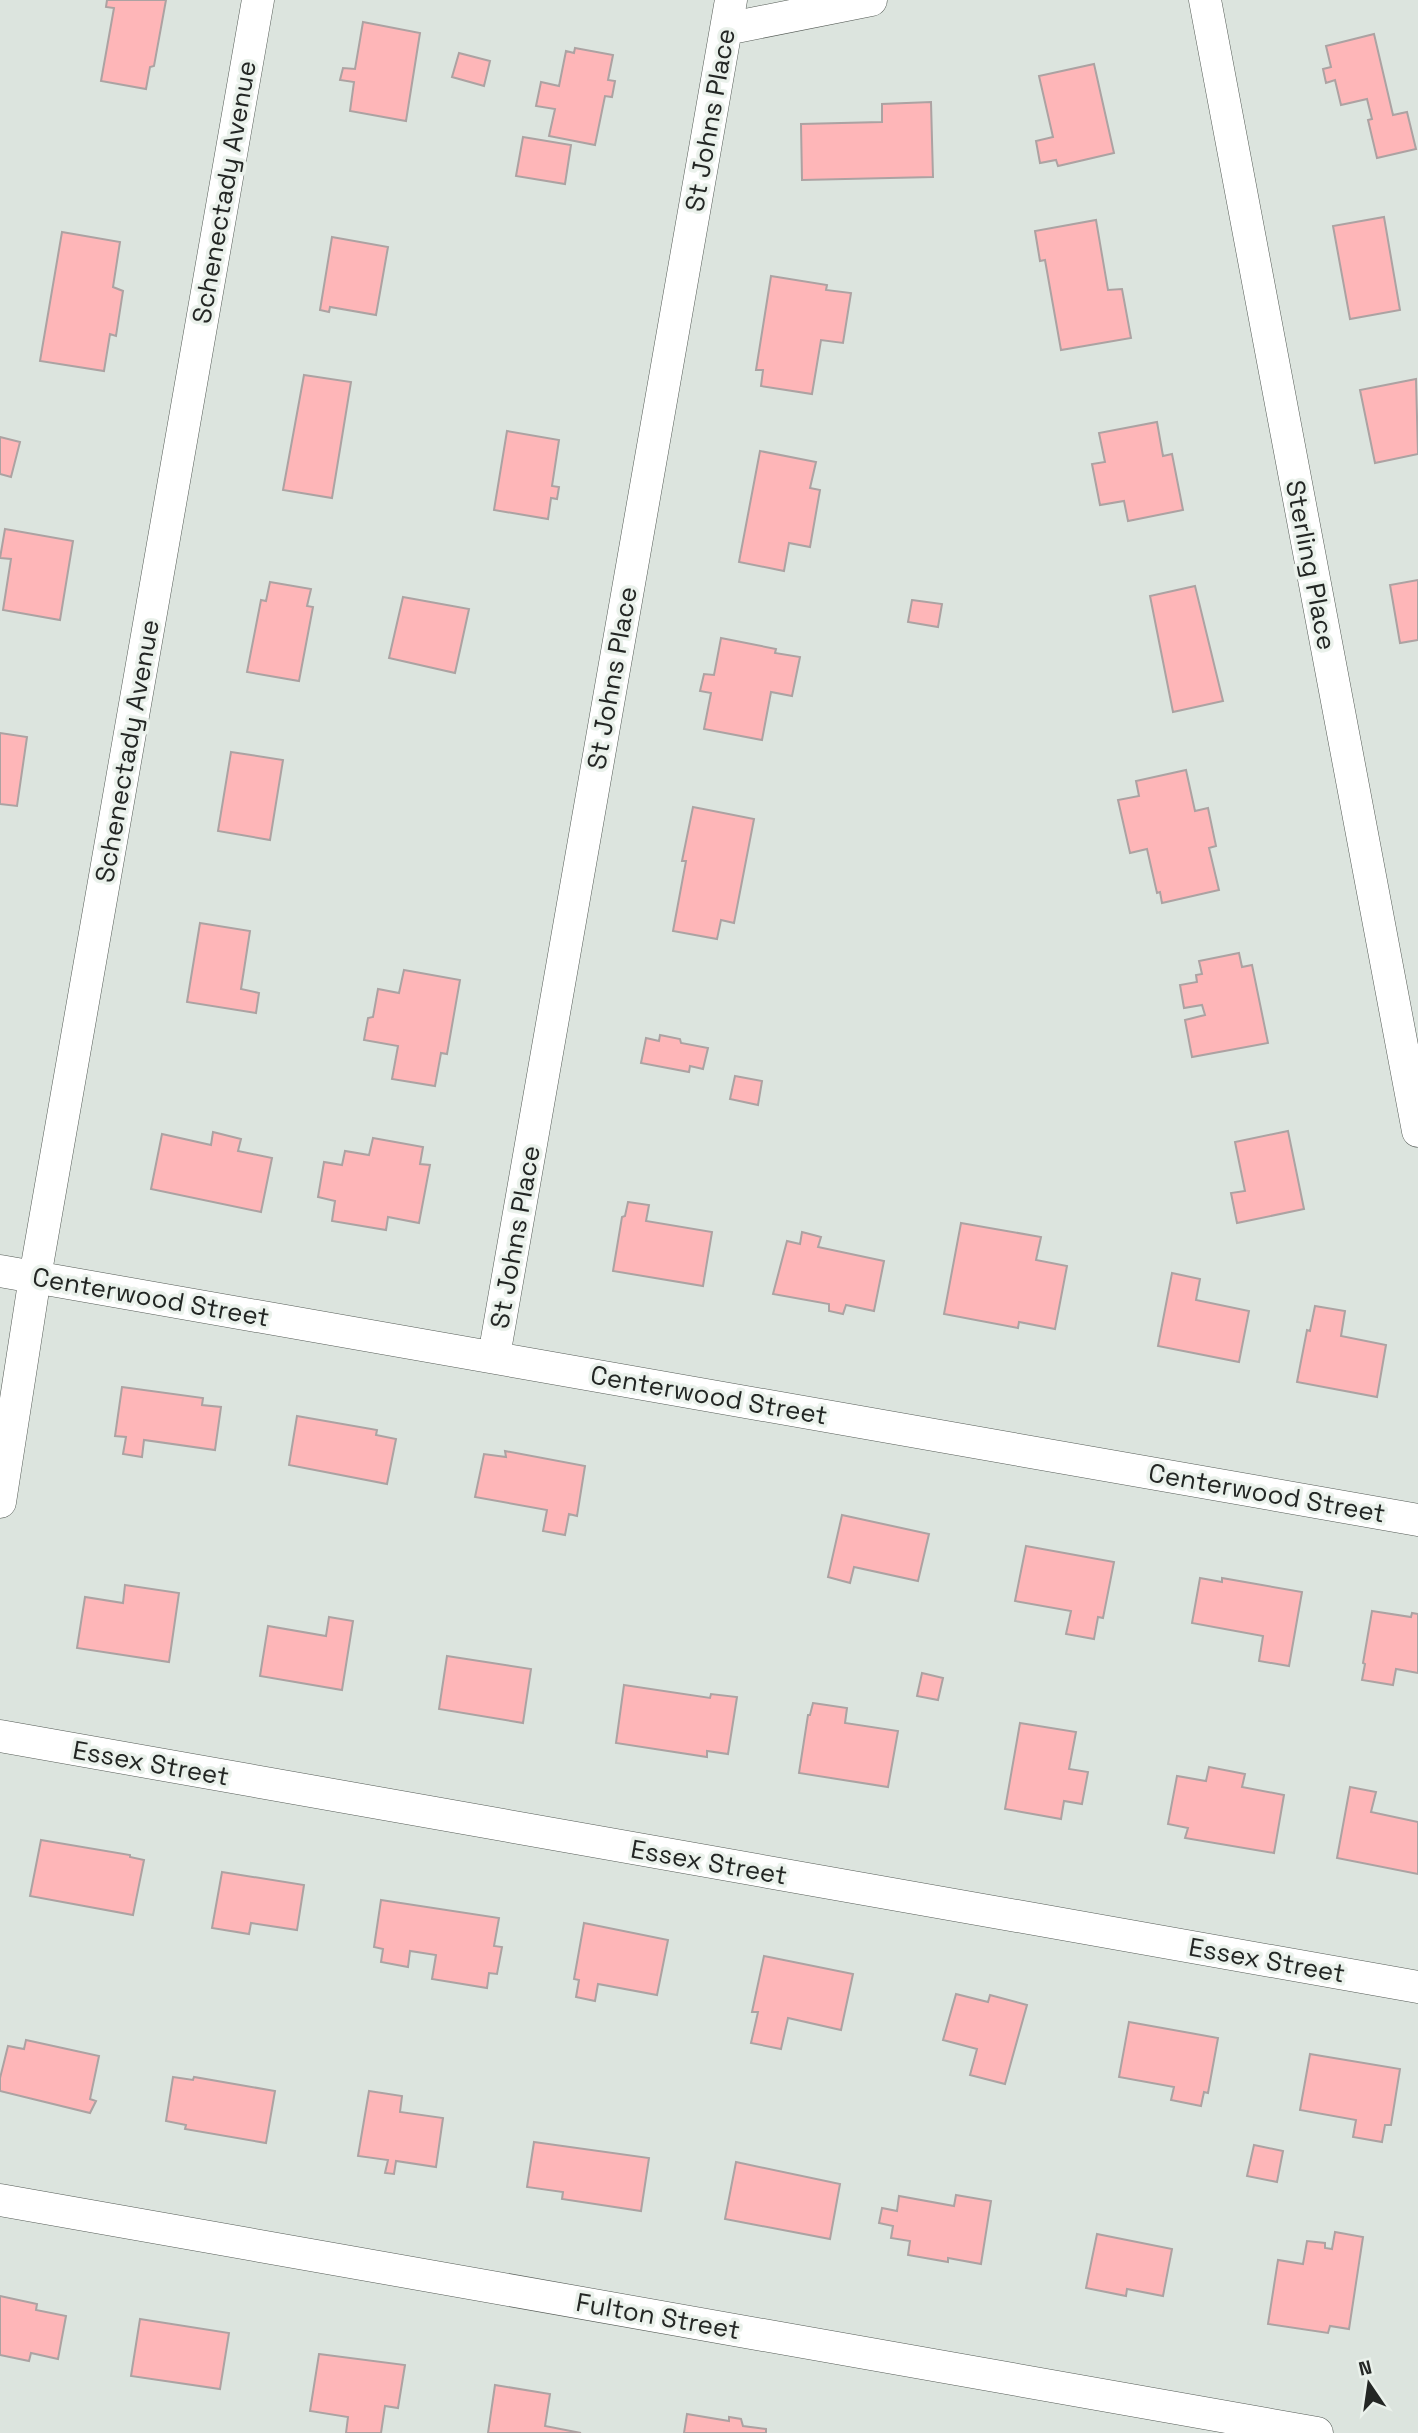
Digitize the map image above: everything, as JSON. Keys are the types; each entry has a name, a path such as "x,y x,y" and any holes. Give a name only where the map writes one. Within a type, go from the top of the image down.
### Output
{"street":[{"name":"Schenectady Avenue","path":"0,1502 35,1277 258,0"},
{"path":"728,14 871,0"},
{"name":"Sterling Place","path":"1205,0 1418,1131"},
{"name":"St Johns Place","path":"494,1356 728,14"},
{"name":"Centerwood Street","path":"0,1271 1418,1520"},
{"name":"Essex Street","path":"0,1736 1418,1987"},
{"name":"Fulton Street","path":"0,2200 1317,2433"}],"building":[{"path":"107,0 166,0 154,66 150,67 146,89 101,81 114,8 106,7"},
{"path":"363,22 420,33 406,121 350,111 354,82 340,80 343,68 355,69"},
{"path":"1374,34 1393,115 1407,112 1416,149 1377,158 1368,120 1372,119 1367,99 1341,105 1335,80 1326,83 1323,69 1331,67 1326,46"},
{"path":"575,48 613,55 608,80 615,81 612,97 605,96 595,145 549,136 555,109 536,106 541,82 559,86 566,51 574,53"},
{"path":"459,53 490,61 484,86 452,77"},
{"path":"1094,64 1114,153 1058,166 1056,160 1040,163 1036,141 1053,137 1039,76"},
{"path":"931,102 933,177 802,180 801,124 882,122 882,104"},
{"path":"523,137 571,145 565,184 516,176"},
{"path":"1384,217 1400,310 1350,319 1333,226"},
{"path":"1096,220 1108,290 1122,289 1131,338 1061,350 1045,260 1040,261 1035,231"},
{"path":"62,232 120,242 113,287 123,291 116,336 110,334 104,371 40,361"},
{"path":"332,237 388,247 376,315 330,307 329,312 320,310"},
{"path":"771,276 827,285 826,290 851,293 843,343 821,340 812,394 761,386 763,370 756,370"},
{"path":"304,375 351,382 332,498 283,490"},
{"path":"1416,379 1418,454 1375,463 1360,390"},
{"path":"1157,422 1163,456 1172,454 1183,510 1128,521 1124,501 1100,505 1092,464 1105,462 1099,433"},
{"path":"507,431 559,440 552,486 559,487 557,499 551,498 548,519 494,510"},
{"path":"0,437 20,442 11,477 0,474"},
{"path":"760,451 816,462 810,488 820,490 810,547 789,543 784,571 739,562"},
{"path":"5,529 73,541 60,620 3,610 11,559 0,558"},
{"path":"1418,580 1418,640 1400,643 1390,585"},
{"path":"270,582 311,589 307,606 313,607 299,681 247,672 261,600 266,601"},
{"path":"1195,586 1223,701 1173,712 1150,596"},
{"path":"403,597 469,609 455,673 389,658"},
{"path":"912,600 942,604 938,627 908,622"},
{"path":"721,638 776,649 775,653 800,657 792,696 771,692 762,740 704,729 711,693 700,691 704,674 714,675"},
{"path":"0,733 27,737 17,806 0,804"},
{"path":"231,752 283,760 270,840 218,831"},
{"path":"1186,770 1195,811 1208,808 1216,846 1209,848 1219,890 1162,903 1160,892 1157,893 1147,849 1130,853 1118,800 1139,796 1136,781"},
{"path":"693,807 754,819 734,923 721,920 717,939 673,931 686,861 682,861"},
{"path":"200,923 250,931 241,989 259,993 256,1013 187,1002"},
{"path":"1239,953 1242,967 1252,965 1268,1043 1192,1057 1185,1020 1205,1015 1202,1005 1184,1008 1180,985 1197,982 1196,975 1202,974 1199,961"},
{"path":"404,970 460,980 447,1054 441,1053 435,1086 392,1079 398,1046 364,1040 368,1018 373,1017 378,989 399,993"},
{"path":"660,1035 680,1039 681,1043 708,1048 703,1069 690,1066 689,1072 641,1063 646,1038 659,1041"},
{"path":"735,1076 762,1081 758,1105 730,1099"},
{"path":"1288,1131 1304,1209 1237,1223 1231,1193 1245,1191 1235,1142"},
{"path":"213,1132 241,1139 238,1151 272,1158 261,1212 151,1189 162,1134 211,1145"},
{"path":"373,1138 423,1147 420,1164 430,1165 419,1223 388,1217 386,1230 332,1221 335,1201 318,1197 324,1162 342,1165 345,1151 369,1155"},
{"path":"628,1202 649,1205 646,1221 712,1232 703,1286 613,1271 622,1217 625,1216"},
{"path":"961,1223 1041,1237 1036,1260 1067,1266 1055,1329 1019,1322 1018,1328 944,1314"},
{"path":"802,1232 821,1237 818,1247 884,1261 874,1311 846,1305 843,1314 829,1311 829,1304 773,1294 787,1241 800,1244"},
{"path":"1172,1273 1200,1279 1196,1300 1249,1311 1239,1362 1158,1346"},
{"path":"1315,1306 1345,1311 1341,1336 1386,1345 1377,1397 1297,1382 1307,1330 1310,1331"},
{"path":"122,1387 203,1398 202,1405 221,1407 215,1450 144,1440 142,1457 123,1454 126,1437 115,1436"},
{"path":"297,1416 377,1430 376,1435 396,1439 387,1484 289,1465"},
{"path":"505,1451 585,1466 577,1516 569,1514 565,1535 543,1531 547,1510 475,1497 484,1454 506,1457"},
{"path":"842,1515 929,1534 918,1581 854,1567 850,1583 828,1577"},
{"path":"1026,1546 1114,1562 1103,1618 1098,1617 1094,1639 1066,1634 1071,1611 1015,1601"},
{"path":"1200,1578 1222,1582 1222,1578 1302,1592 1289,1666 1259,1661 1263,1636 1192,1623"},
{"path":"125,1585 179,1593 169,1662 77,1648 85,1597 123,1603"},
{"path":"1372,1611 1411,1617 1412,1613 1418,1614 1418,1673 1396,1669 1393,1685 1362,1680"},
{"path":"329,1617 353,1621 342,1690 260,1676 268,1626 326,1636"},
{"path":"447,1656 531,1669 523,1723 439,1709"},
{"path":"922,1673 943,1678 938,1700 917,1696"},
{"path":"624,1685 710,1698 711,1694 737,1697 728,1754 707,1751 707,1757 616,1743"},
{"path":"813,1703 847,1708 845,1723 898,1731 888,1787 799,1773 808,1715"},
{"path":"1020,1723 1076,1732 1069,1769 1088,1772 1082,1804 1064,1801 1061,1819 1005,1809"},
{"path":"1209,1767 1245,1774 1242,1787 1284,1795 1274,1853 1185,1838 1188,1828 1168,1824 1177,1776 1206,1781"},
{"path":"1350,1787 1376,1792 1371,1812 1418,1822 1418,1874 1337,1858"},
{"path":"41,1840 130,1855 144,1860 133,1915 30,1896"},
{"path":"222,1872 304,1885 297,1930 251,1923 249,1934 212,1928"},
{"path":"381,1900 499,1918 494,1946 502,1947 497,1974 489,1973 487,1988 432,1979 436,1955 410,1951 408,1967 381,1962 383,1949 374,1947"},
{"path":"584,1923 668,1940 657,1995 598,1984 595,2001 576,1997 579,1980 574,1979"},
{"path":"764,1956 853,1974 841,2030 788,2018 781,2049 751,2043 758,2012 752,2012"},
{"path":"956,1994 988,2002 990,1995 1027,2005 1005,2084 970,2075 977,2049 943,2040"},
{"path":"1129,2022 1218,2038 1208,2093 1204,2092 1201,2106 1171,2100 1174,2087 1119,2077"},
{"path":"26,2040 99,2056 90,2099 96,2101 90,2113 0,2091 0,2078 8,2046 24,2049"},
{"path":"1310,2054 1400,2069 1391,2125 1385,2125 1382,2142 1353,2137 1356,2120 1300,2110"},
{"path":"173,2077 193,2080 194,2077 275,2091 266,2143 185,2129 186,2125 166,2121"},
{"path":"369,2091 402,2096 400,2112 443,2118 436,2167 396,2161 394,2174 385,2173 388,2160 358,2156"},
{"path":"534,2142 649,2158 641,2211 562,2199 563,2192 527,2187"},
{"path":"1254,2145 1283,2151 1277,2182 1247,2176"},
{"path":"736,2162 840,2184 830,2239 725,2219"},
{"path":"956,2195 991,2201 981,2264 908,2255 910,2241 891,2238 893,2226 879,2223 882,2208 897,2211 899,2196 954,2206"},
{"path":"1335,2232 1363,2237 1349,2329 1330,2326 1328,2333 1268,2324 1278,2260 1303,2264 1307,2241 1325,2243 1325,2248 1332,2249"},
{"path":"1097,2234 1172,2249 1163,2296 1127,2289 1126,2296 1086,2288"},
{"path":"0,2296 37,2304 36,2310 66,2316 58,2359 31,2353 29,2361 0,2355"},
{"path":"140,2319 229,2333 220,2389 131,2376"},
{"path":"319,2354 405,2365 398,2408 385,2406 381,2433 346,2433 348,2417 310,2411"},
{"path":"495,2385 550,2394 545,2426 581,2433 488,2433"},
{"path":"687,2414 729,2421 729,2417 741,2419 743,2426 766,2429 766,2433 684,2433"}]}
